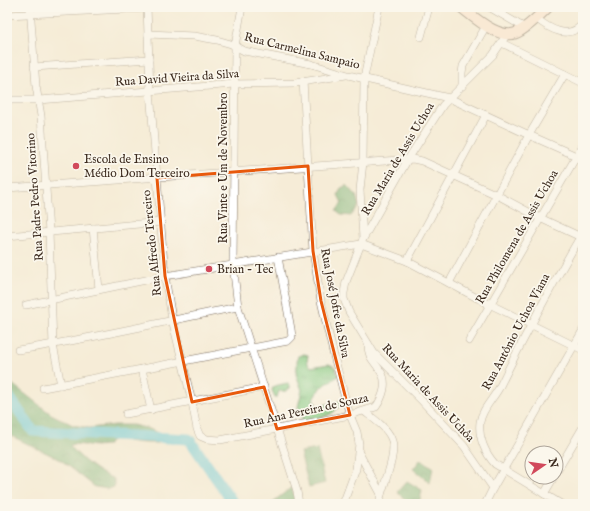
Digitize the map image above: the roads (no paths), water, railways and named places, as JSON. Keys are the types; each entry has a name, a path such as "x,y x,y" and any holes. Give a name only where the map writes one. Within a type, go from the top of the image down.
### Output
{"main road":[{"path":"461,7 486,26 498,32 504,39 525,28 538,14 548,7"}],"street":[{"path":"7,15 30,11 147,7"},
{"name":"Rua Alfredo Terceiro","path":"147,7 150,91 160,222 165,276 172,319 183,361 197,429 200,436 207,440 220,440"},
{"name":"Rua Vinte e Um de Novembro","path":"242,7 235,46 233,264 238,307 297,491 299,504"},
{"path":"362,241 360,190 363,162 364,78 379,7"},
{"path":"421,37 429,7"},
{"path":"489,7 525,28"},
{"name":"Rua Padre Pedro Vitorino","path":"30,11 36,92 39,100 49,232 53,345 61,385"},
{"path":"538,14 548,27 560,32 575,31 583,23"},
{"path":"462,86 463,66 486,26"},
{"name":"Rua Carmelina Sampaio","path":"148,34 194,36 217,40 235,46 244,51 311,64 348,75 450,98 580,158"},
{"path":"504,39 583,83"},
{"name":"Rua Maria de Assis Uchoa","path":"362,241 408,159 436,115 450,98 493,55 504,39"},
{"path":"34,67 149,59"},
{"path":"449,284 529,135 565,74"},
{"name":"Rua David Vieira da Silva","path":"7,100 39,100 234,84 303,82 348,75"},
{"name":"Rua José Jofre da Silva","path":"303,82 313,250 321,301 337,370 350,415 357,432 359,444 352,483 343,504"},
{"path":"407,262 486,115"},
{"name":"Rua Philomena de Assis Uchoa","path":"469,341 540,218 580,158 583,145"},
{"path":"7,188 416,159 497,195 540,218 582,236"},
{"path":"7,236 160,222"},
{"path":"93,228 99,289"},
{"name":"Rua Antônio Uchoa Viana","path":"504,470 495,464 483,445 480,429 482,417 531,324 582,236"},
{"path":"26,305 165,276 362,241 583,350"},
{"name":"Rua Maria de Assis Uchôa","path":"362,241 346,282 344,299 349,312 368,344 385,365 464,446 493,488"},
{"path":"43,388 288,341 292,337 290,320 284,295 278,257"},
{"path":"18,350 53,345 172,319 238,307"},
{"path":"485,504 583,330"},
{"name":"Rua Ana Pereira de Souza","path":"220,440 365,412 376,407 381,400 384,385 381,372 369,355 368,344"},
{"path":"142,369 151,410"},
{"path":"126,414 264,387"},
{"path":"374,419 376,407"},
{"path":"365,412 388,434 393,447 380,498 383,504"},
{"path":"564,460 583,427"},
{"name":"Rua José Jofre da Silva","path":"358,453 381,494"},
{"path":"504,470 560,504"},
{"path":"544,494 549,485"}],"waterway":[{"path":"7,394 33,431 189,439 234,504"}],"place":[{"name":"Escola de Ensino Médio Dom Terceiro","path":"76,166"},
{"name":"Brian - Tec","path":"209,269"}]}
